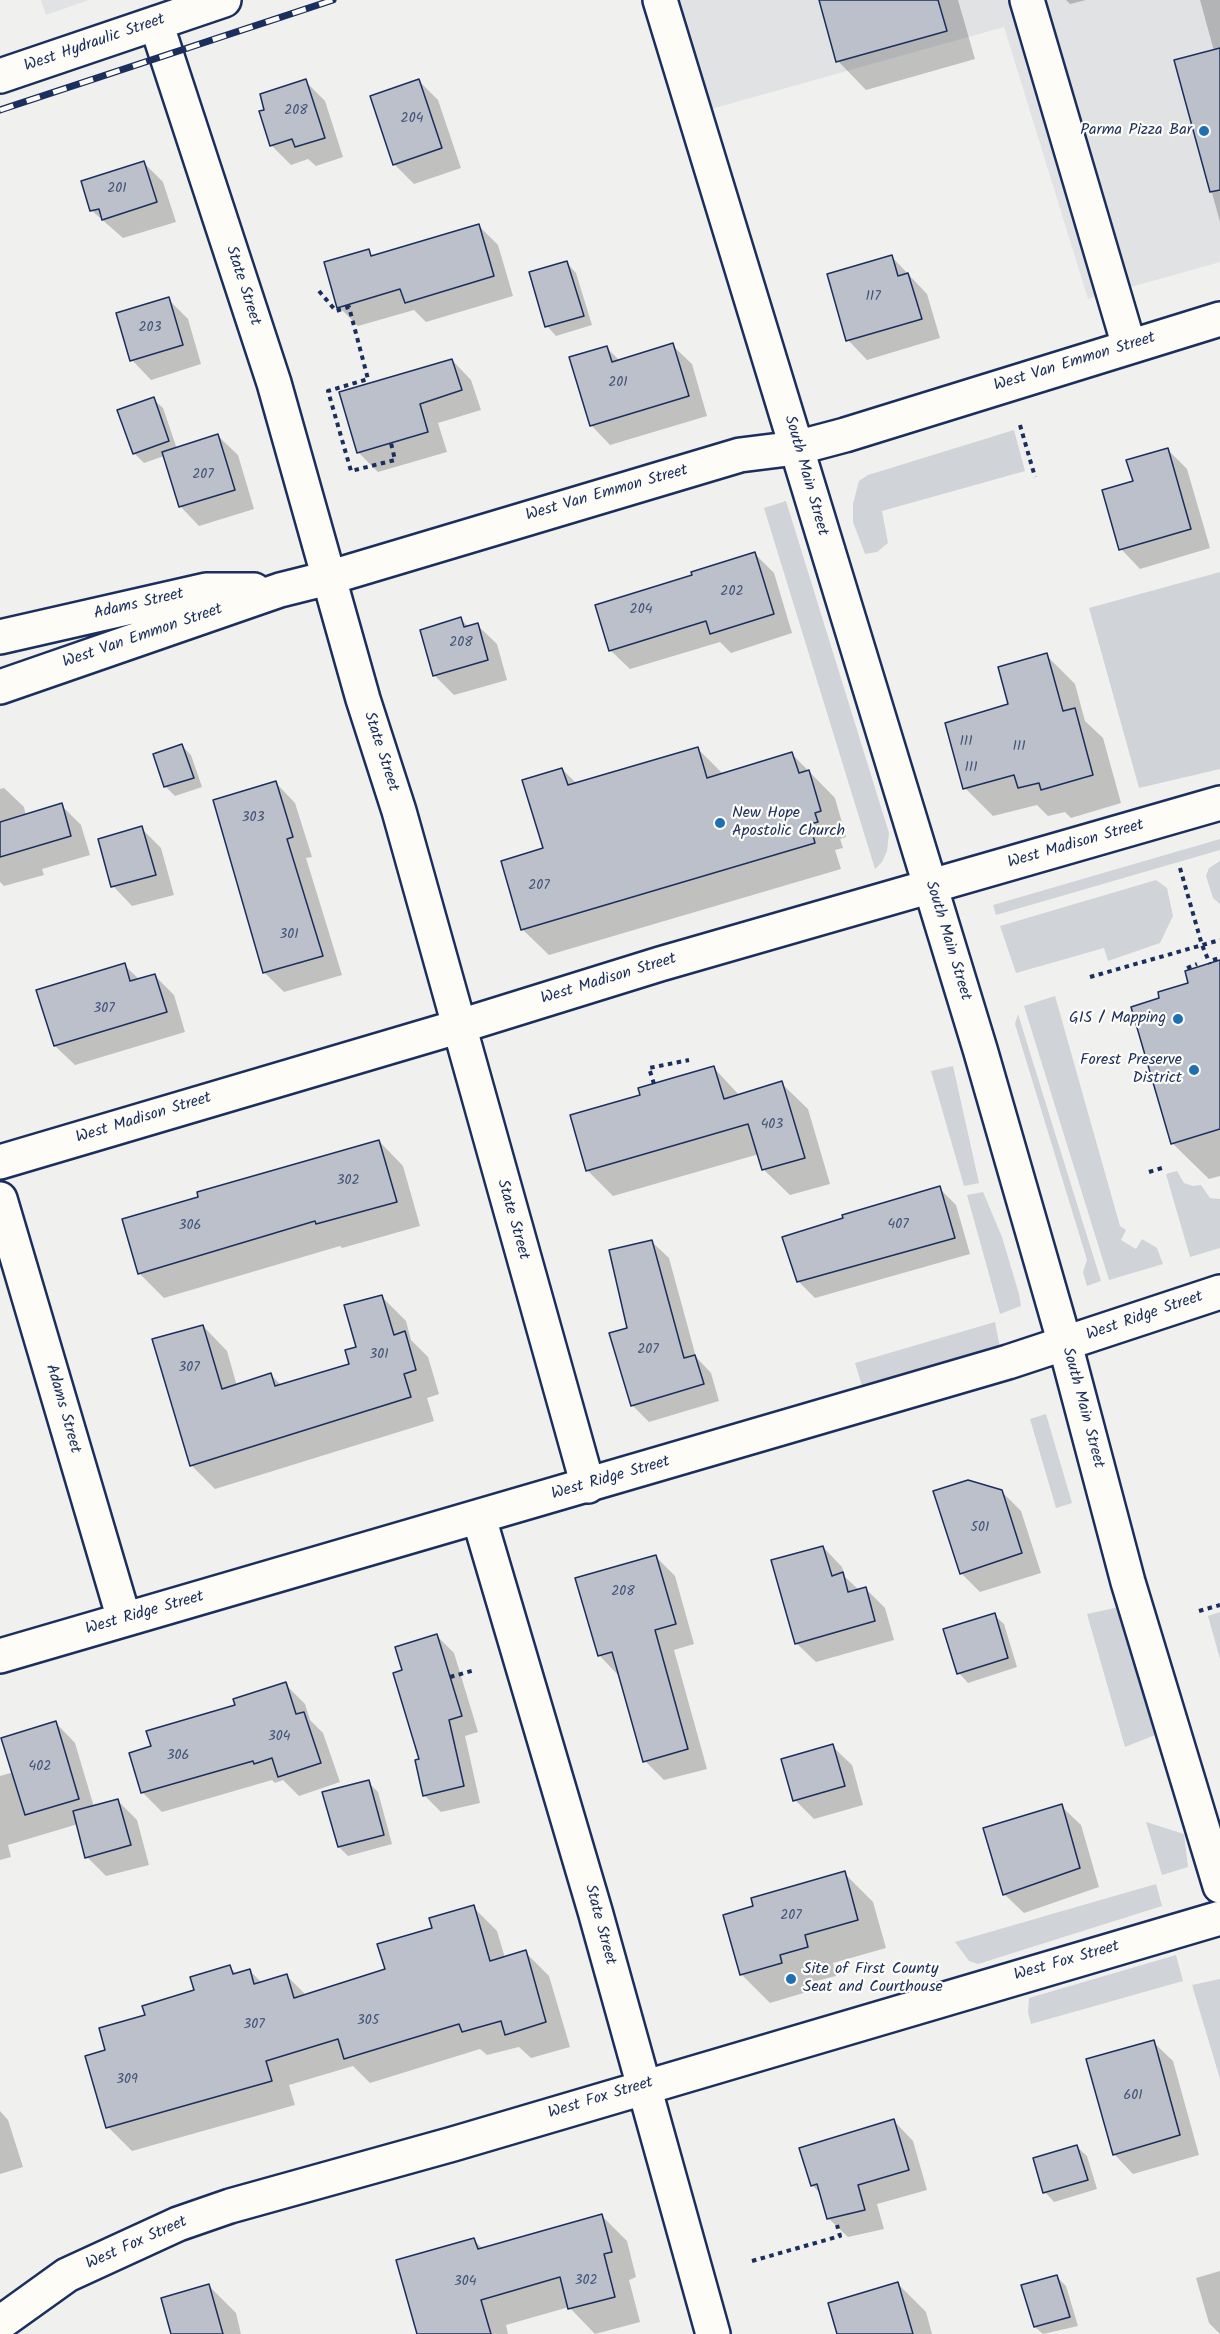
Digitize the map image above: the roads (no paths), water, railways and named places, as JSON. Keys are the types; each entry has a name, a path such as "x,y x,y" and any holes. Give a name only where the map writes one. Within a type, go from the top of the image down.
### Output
{"street":[{"name":"West Hydraulic Street","path":"0,76 224,0"},
{"name":"South Main Street","path":"660,0 931,887 1065,1344 1128,1582 1220,1886"},
{"path":"1027,0 1129,346"},
{"name":"State Street","path":"156,23 274,383 328,578 399,811 588,1486"},
{"name":"West Van Emmon Street","path":"0,687 280,590 328,578 740,455 796,448 1220,319"},
{"name":"Adams Street","path":"0,637 206,590 280,590"},
{"name":"West Madison Street","path":"0,1162 458,1027 660,963 1220,803"},
{"name":"Adams Street","path":"0,1199 124,1619"},
{"name":"West Ridge Street","path":"0,1656 479,1518 1065,1344 1220,1292"},
{"name":"State Street","path":"479,1518 592,1900 713,2334"},
{"name":"West Fox Street","path":"0,2323 67,2275 177,2224 230,2206 442,2147 1220,1918"}],"railway":[{"path":"0,110 333,0"}],"place":[{"name":"Parma Pizza Bar","path":"1204,131"},
{"name":"New Hope Apostolic Church","path":"720,823"},
{"name":"GIS / Mapping","path":"1178,1019"},
{"name":"Forest Preserve District","path":"1194,1070"},
{"name":"Site of First County Seat and Courthouse","path":"791,1979"}]}
